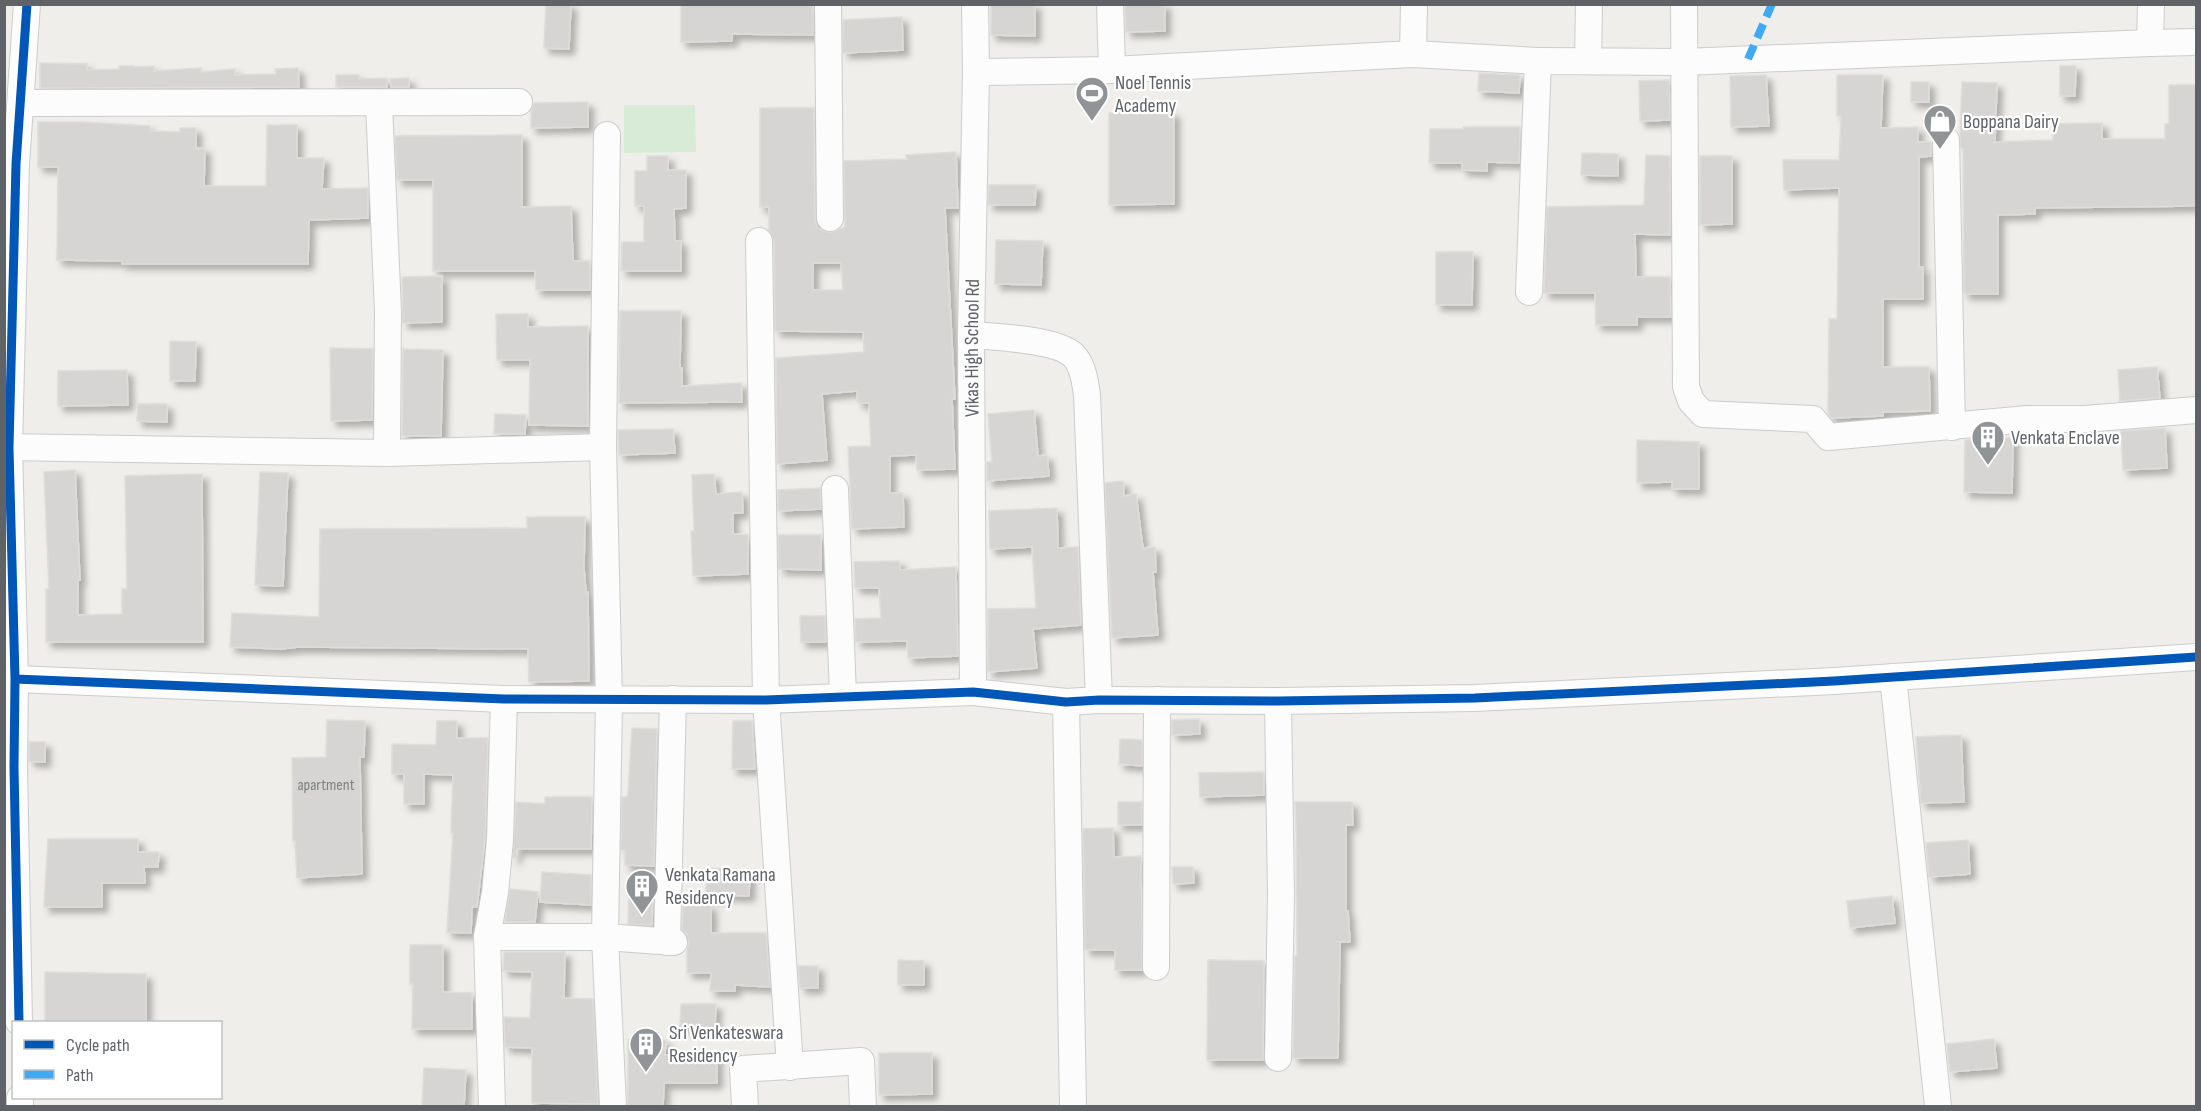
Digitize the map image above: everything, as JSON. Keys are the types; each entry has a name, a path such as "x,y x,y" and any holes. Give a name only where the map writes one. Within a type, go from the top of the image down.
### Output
{"street":[{"path":"19,1021 9,766 15,679 7,448 10,165 21,103 14,48 27,4"},
{"path":"828,4 830,218"},
{"name":"Vikas High School Rd","path":"973,692 971,335 976,72 975,4"},
{"path":"1110,4 1112,70"},
{"path":"1413,54 1414,4"},
{"path":"1588,4 1588,60"},
{"path":"1684,4 1686,387 1691,401 1703,414 1813,419 1828,437 2028,418 2085,419 2196,410"},
{"path":"2150,43 2151,4"},
{"path":"976,72 1112,70 1413,54 1538,61 1684,62 2196,42"},
{"path":"1529,292 1538,61"},
{"path":"21,103 519,102"},
{"path":"379,104 388,312 387,453"},
{"path":"607,135 603,447 609,701 605,937 613,1107"},
{"path":"1946,140 1952,427"},
{"path":"759,241 766,700 789,1067"},
{"path":"971,335 1032,341 1062,347 1074,356 1084,375 1087,395 1099,700"},
{"path":"7,448 387,453 603,447"},
{"path":"835,489 843,695"},
{"path":"15,679 504,699 609,701 766,700 843,695 973,692 1066,702 1099,700 1278,701 1475,698 1893,677 2196,657"},
{"path":"1893,677 1938,1107"},
{"path":"492,1107 487,937 495,893 500,840 504,699"},
{"path":"487,937 605,937 671,942 673,699"},
{"path":"1156,968 1157,700"},
{"path":"1278,701 1281,894 1278,1058"},
{"path":"1066,702 1073,1107"},
{"path":"745,1107 743,1069 861,1061 863,1107"}],"green space":[{"path":"624,105 695,105 696,152 624,153"}],"building":[{"path":"546,4 571,4 569,49 544,48"},
{"path":"681,4 813,4 813,35 732,34 732,41 681,42"},
{"path":"991,4 1035,4 1035,36 991,35"},
{"path":"1125,4 1165,4 1165,31 1126,32"},
{"path":"902,17 903,50 843,53 843,20"},
{"path":"40,63 87,64 87,70 119,69 119,66 154,66 154,71 201,68 201,72 235,69 235,75 276,74 275,69 298,68 299,87 40,88"},
{"path":"2060,66 2076,66 2075,96 2060,96"},
{"path":"1479,73 1520,75 1519,93 1478,91"},
{"path":"336,75 359,75 359,79 387,78 387,87 336,87"},
{"path":"1766,75 1769,126 1731,127 1730,76"},
{"path":"1837,75 1883,75 1881,128 1918,127 1918,142 1931,142 1931,156 1919,157 1919,267 1923,267 1923,299 1883,299 1883,367 1929,367 1930,411 1883,412 1883,416 1832,418 1828,414 1829,319 1837,319 1839,188 1784,190 1783,160 1839,160 1841,116 1837,116"},
{"path":"409,78 409,87 391,87 390,79"},
{"path":"1669,80 1670,120 1640,121 1639,81"},
{"path":"1911,82 1929,82 1929,102 1911,102"},
{"path":"1962,82 1997,83 1995,142 2053,140 2053,124 2102,123 2102,139 2165,139 2165,124 2169,124 2169,85 2196,85 2196,206 2035,208 2035,214 1998,215 1998,294 1964,294 1963,148 1961,148 1960,136"},
{"path":"588,102 588,127 531,128 531,111 534,103"},
{"path":"760,108 814,108 815,218 817,228 830,233 845,227 844,161 907,159 906,155 956,152 958,208 945,208 955,399 952,399 955,469 917,470 916,455 890,456 890,493 903,493 904,527 852,529 848,447 871,446 869,403 858,403 857,391 822,394 827,460 777,464 776,358 864,352 863,332 775,331 774,241 769,230 769,207 760,207","holes":["813,263 841,263 843,290 813,290"]},
{"path":"1174,112 1174,204 1109,205 1109,113"},
{"path":"38,122 150,126 150,131 180,132 180,128 196,128 196,148 205,148 204,186 266,186 267,125 297,125 297,158 324,158 322,189 368,188 368,218 309,220 308,264 122,264 122,261 57,260 58,167 38,167"},
{"path":"1463,127 1520,127 1519,163 1487,162 1487,171 1462,170 1462,163 1429,163 1430,129 1463,129"},
{"path":"522,135 522,207 571,206 573,261 590,261 590,290 536,290 535,271 433,271 433,180 397,180 395,136"},
{"path":"1582,153 1618,154 1618,176 1581,175"},
{"path":"1646,155 1670,156 1670,235 1635,234 1636,277 1670,277 1671,317 1637,317 1637,325 1596,325 1595,293 1544,293 1547,207 1644,205"},
{"path":"647,156 668,156 668,170 686,170 686,208 674,209 675,241 681,241 681,271 621,271 622,242 644,242 644,206 635,206 635,171 647,171"},
{"path":"1700,156 1732,156 1732,224 1700,225"},
{"path":"989,185 1036,185 1035,205 988,205"},
{"path":"996,240 1043,241 1041,285 995,284"},
{"path":"1436,252 1473,252 1472,305 1436,305"},
{"path":"442,276 442,322 403,323 402,277"},
{"path":"620,311 681,311 682,386 741,383 742,402 619,403"},
{"path":"496,314 528,314 528,327 588,326 588,426 529,425 530,360 497,360"},
{"path":"170,341 196,342 195,381 170,381"},
{"path":"330,348 373,349 372,420 331,421"},
{"path":"403,349 443,350 441,436 402,436"},
{"path":"2157,367 2160,398 2120,401 2118,370"},
{"path":"127,370 128,405 58,406 58,371"},
{"path":"138,404 167,404 167,422 137,421"},
{"path":"1034,410 1038,456 1047,455 1049,476 987,481 987,462 992,462 988,414"},
{"path":"495,414 526,415 525,434 494,434"},
{"path":"2165,428 2167,468 2123,470 2121,431"},
{"path":"673,429 675,453 619,455 618,430"},
{"name":"Venkata Enclave","path":"2013,437 2012,493 1964,492 1965,440"},
{"path":"1637,440 1699,442 1699,489 1672,489 1672,482 1637,483"},
{"path":"75,470 80,580 78,580 78,615 122,614 122,589 127,589 125,476 202,474 203,642 46,642 46,589 49,589 44,472"},
{"path":"260,472 288,473 283,586 255,585"},
{"path":"714,474 716,494 742,492 743,513 733,513 733,534 748,535 748,574 693,576 692,475"},
{"path":"1123,481 1124,496 1136,494 1143,548 1155,547 1156,572 1153,572 1158,635 1112,638 1105,483"},
{"path":"820,488 821,509 778,511 778,490"},
{"path":"1057,508 1058,548 1078,547 1081,625 1033,629 1037,668 988,672 988,609 1036,608 1032,547 990,549 989,511"},
{"path":"527,517 585,517 584,568 586,592 588,592 589,681 529,682 528,649 230,647 232,613 319,617 320,529 527,528"},
{"path":"778,535 821,535 821,570 779,569"},
{"path":"900,561 900,570 956,567 958,656 908,658 907,641 856,642 855,619 881,618 879,588 855,588 854,562"},
{"path":"800,616 825,616 826,642 801,642"},
{"path":"1199,719 1200,734 1172,735 1172,720"},
{"path":"327,720 365,721 364,757 360,757 362,874 297,878 295,841 293,841 292,758 326,757"},
{"path":"437,721 457,721 457,738 488,738 485,839 477,907 472,907 471,933 447,932 453,833 451,832 453,775 424,774 424,804 404,804 404,774 392,774 392,744 436,745"},
{"path":"733,721 752,721 755,769 732,769"},
{"path":"632,728 657,729 654,866 625,865 625,850 621,850 622,797 627,797 628,793"},
{"path":"1961,735 1964,802 1921,803 1916,737"},
{"path":"1120,739 1142,740 1142,766 1119,764"},
{"path":"29,742 45,742 45,762 29,761"},
{"path":"1264,772 1264,795 1200,797 1199,773"},
{"path":"545,797 592,797 591,849 517,849 516,858 513,858 516,802 545,804"},
{"path":"1118,802 1142,802 1142,825 1118,825"},
{"path":"1295,802 1352,802 1353,825 1346,825 1346,911 1348,911 1350,942 1340,942 1338,1058 1293,1058 1295,956 1297,956"},
{"path":"1113,828 1114,857 1141,856 1142,970 1115,970 1115,950 1085,950 1083,829"},
{"path":"48,839 138,839 138,852 159,852 158,867 144,867 145,883 102,883 102,907 44,907"},
{"path":"1968,840 1970,874 1929,877 1926,843"},
{"path":"1172,867 1193,867 1194,883 1173,884"},
{"path":"708,868 750,871 749,896 705,897"},
{"path":"542,872 591,875 591,905 540,902"},
{"path":"510,889 538,892 535,922 505,922"},
{"name":"Venkata Ramana Residency","path":"629,894 653,895 652,925 628,924"},
{"path":"1892,896 1895,923 1850,928 1847,901"},
{"path":"711,905 711,933 766,933 770,987 735,985 735,991 710,991 711,973 687,973 689,942 682,930 683,906"},
{"path":"410,945 443,945 443,992 472,993 472,1029 412,1029 413,984 410,984"},
{"path":"504,952 565,952 564,998 593,999 598,1104 532,1103 532,1048 505,1047 504,1017 530,1018 532,972 503,971"},
{"path":"898,960 924,961 924,985 898,985"},
{"path":"1208,960 1264,961 1263,1060 1207,1060"},
{"path":"798,966 818,966 818,988 800,988"},
{"path":"45,972 146,974 146,1021 45,1021"},
{"path":"681,1004 716,1004 715,1028 680,1027"},
{"path":"1994,1039 1997,1068 1950,1072 1947,1044"},
{"name":"Sri Venkateswara Residency","path":"628,1040 666,1040 665,1055 717,1055 717,1083 664,1083 663,1107 628,1107"},
{"path":"879,1053 932,1053 932,1094 879,1095"},
{"path":"424,1068 466,1070 464,1107 422,1107"}],"marked path":[{"path":"1748,59 1772,4"}],"cycle path":[{"path":"19,1021 14,767 15,679 9,448 16,164 27,4"},
{"path":"15,679 504,699 766,700 973,692 1066,702 1099,700 1278,701 1475,698 1834,681 2196,657"}],"place":[{"name":"Noel Tennis Academy","path":"1092,122"},
{"name":"Boppana Dairy","path":"1940,150"},
{"name":"Venkata Enclave","path":"1988,466"},
{"name":"Venkata Ramana Residency","path":"642,915"},
{"name":"Sri Venkateswara Residency","path":"646,1073"}]}
